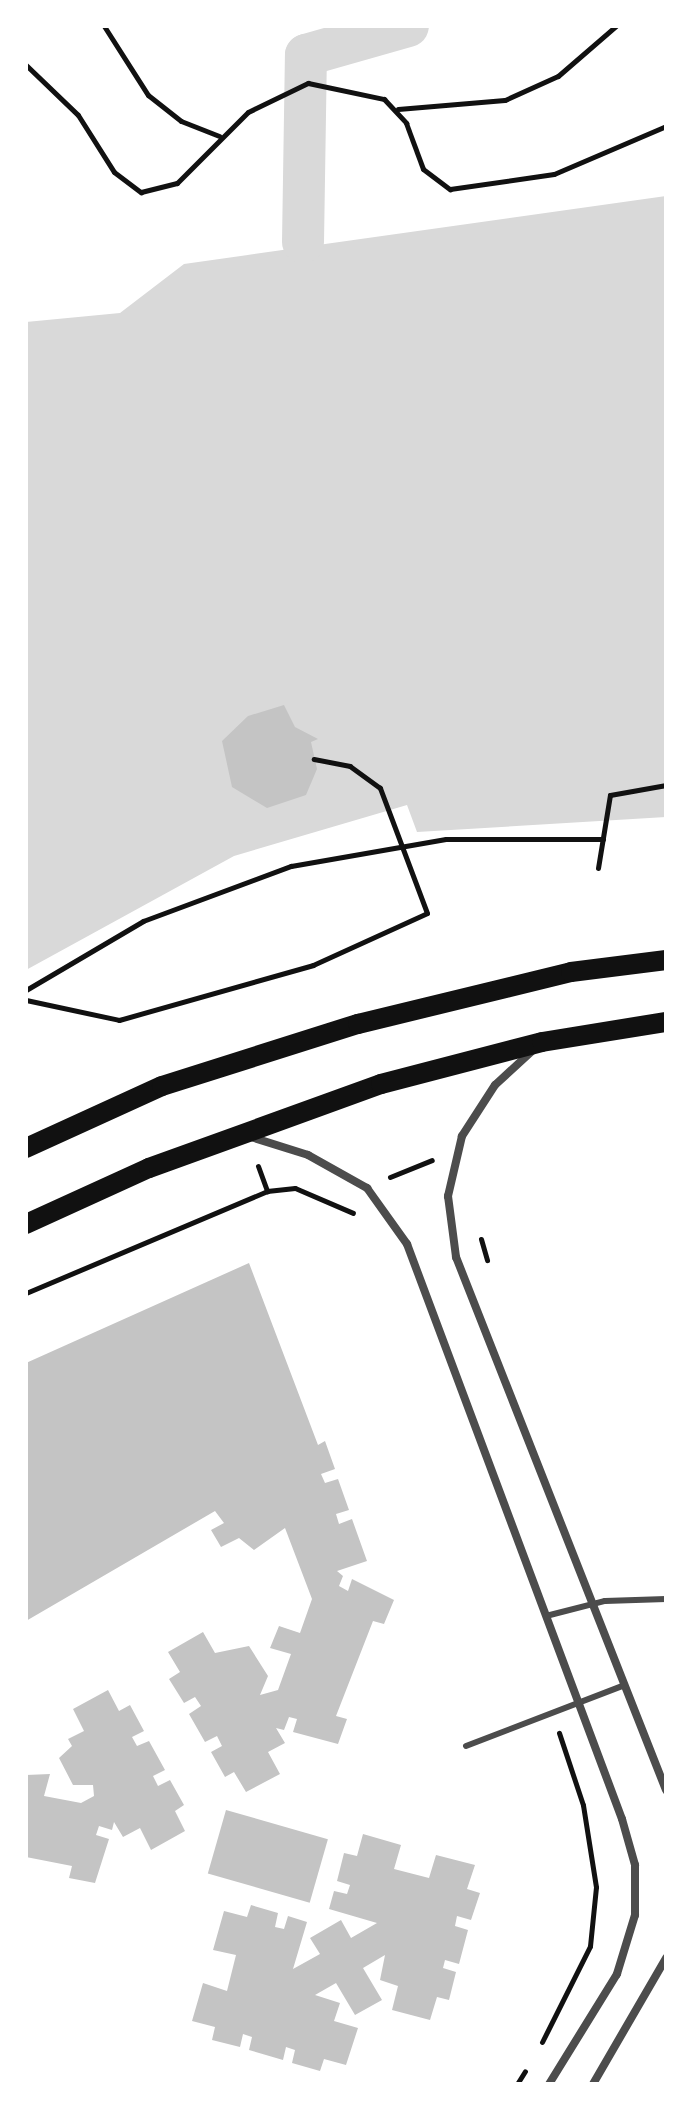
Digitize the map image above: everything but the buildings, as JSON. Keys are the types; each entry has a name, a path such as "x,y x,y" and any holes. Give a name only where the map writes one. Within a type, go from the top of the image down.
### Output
{"main road":[{"path":"26,1148 162,1086 358,1024 571,972 666,960"},
{"path":"26,1224 381,1084 542,1042 666,1022"}],"street":[{"path":"542,1042 495,1085 457,1156 448,1196 456,1257 588,1603 666,1790"},
{"path":"246,1135 308,1155 367,1188 407,1244 635,1865 635,1915 617,1974 549,2084"},
{"path":"593,2084 666,1958"}],"lane":[{"path":"546,1616 588,1603 666,1599"},
{"path":"466,1746 622,1686"}],"path":[{"path":"104,26 148,95 181,121 219,136"},
{"path":"397,109 505,100 558,76 616,26"},
{"path":"26,65 78,115 114,172 141,192 177,183 219,136 264,101 308,83 366,89 397,109 423,169 458,190 554,174 666,126"},
{"path":"26,1000 119,1020 313,965 427,913 396,820 373,778 314,759"},
{"path":"598,868 610,795 666,785"},
{"path":"26,990 188,901 291,866 403,843 603,839"},
{"path":"246,1135 267,1191"},
{"path":"341,1205 367,1188 419,1163 457,1156"},
{"path":"26,1293 267,1191 295,1188 341,1205 361,1218"},
{"path":"480,1231 490,1275"},
{"path":"517,2084 590,1946 596,1887 583,1805 552,1713"}],"shaded area":[{"path":"666,196 666,817 417,832 407,805 234,856 26,970 26,322 120,313 184,264"}],"waterway":[{"path":"303,242 306,55 408,26"}]}
